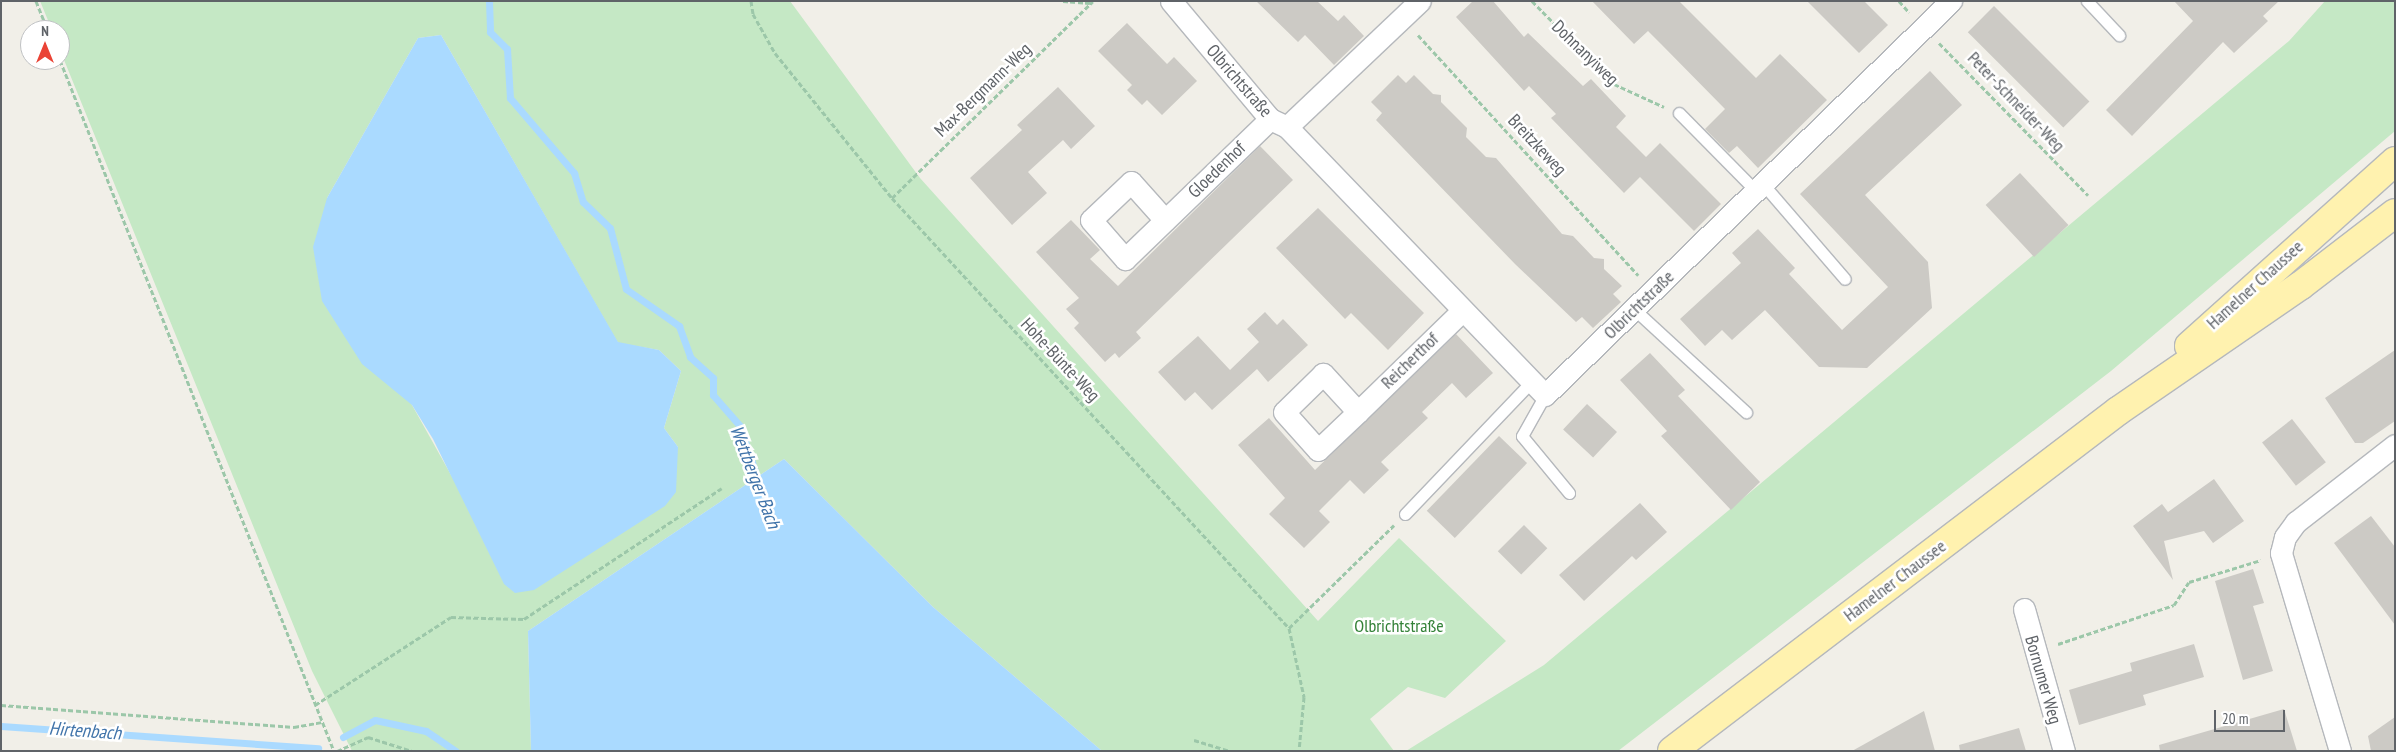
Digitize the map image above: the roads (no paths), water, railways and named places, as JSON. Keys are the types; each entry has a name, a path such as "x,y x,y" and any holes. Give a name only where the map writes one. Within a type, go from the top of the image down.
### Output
{"main road":[{"name":"Hamelner Chaussee","path":"2118,411 2395,161"},
{"name":"Hamelner Chaussee","path":"1672,751 2118,411 2300,286 2395,213"}],"street":[{"name":"Olbrichtstraße","path":"1171,1 1278,123 1463,310 1538,389 1635,310 1951,1"},
{"name":"Gloedenhof","path":"1165,220 1400,16 1420,1"},
{"name":"Reicherthof","path":"1358,412 1463,310"},
{"path":"2340,751 2281,553 2285,537 2296,522 2395,445"},
{"name":"Bornumer Weg","path":"2024,609 2033,652 2064,751"}],"lane":[{"path":"2087,1 2119,35"},
{"path":"1679,113 1760,188 1845,279"},
{"path":"1635,310 1746,412"},
{"path":"1538,389 1522,436 1569,493"},
{"path":"1405,514 1538,389"}],"water":[{"path":"441,35 618,342 659,350 681,371 664,428 678,447 676,492 665,506 534,590 515,593 504,584 433,439 412,405 362,364 322,301 313,247 327,198 418,38"},
{"path":"784,459 933,607 1102,751 531,751 528,631"}],"waterway":[{"name":"Wettberger Bach","path":"489,1 490,32 507,49 510,98 574,173 583,202 610,228 626,289 679,326 690,357 713,378 713,395 740,426 760,486"},
{"name":"Hirtenbach","path":"343,737 375,720 426,731 456,751"},
{"name":"Hirtenbach","path":"1,726 318,748"}]}
